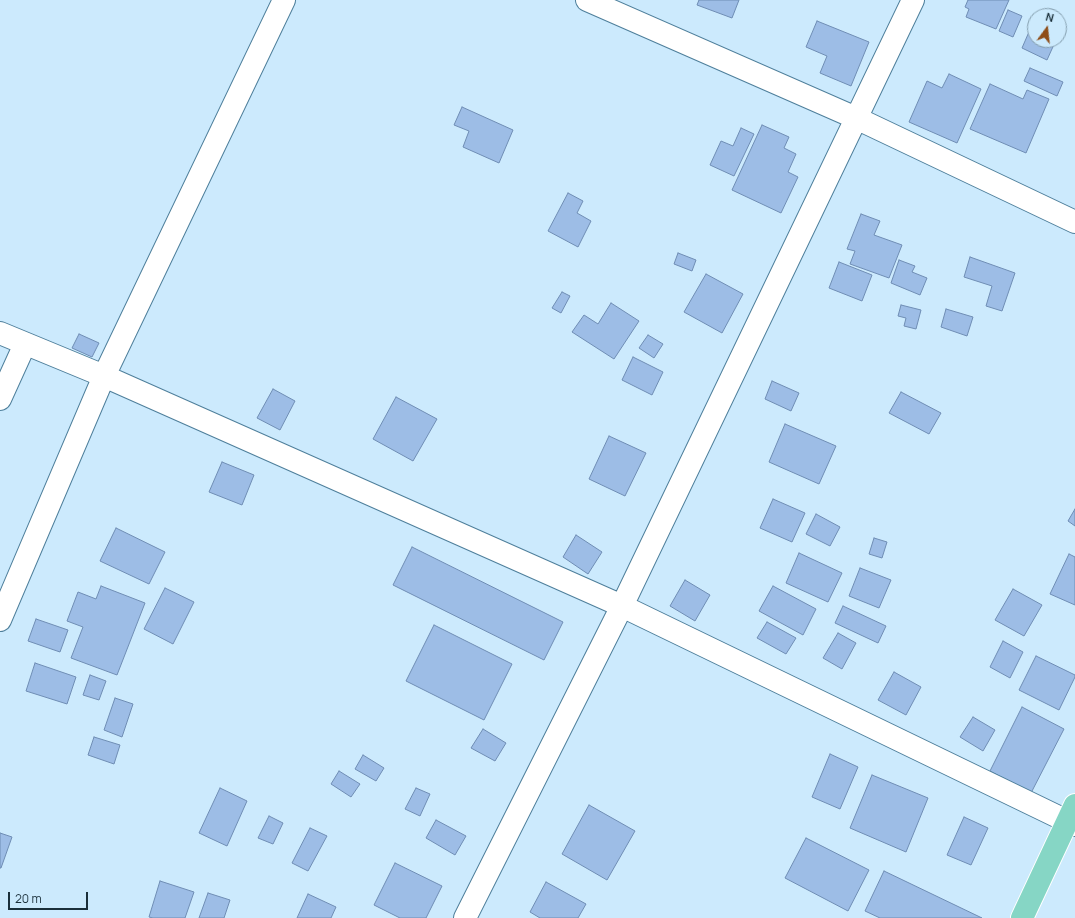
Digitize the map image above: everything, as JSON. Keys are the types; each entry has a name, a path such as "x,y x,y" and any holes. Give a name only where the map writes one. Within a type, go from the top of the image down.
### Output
{"main road":[{"path":"1022,918 1072,817"}],"street":[{"path":"0,620 104,376 284,0"},
{"path":"587,0 856,118 1075,222"},
{"path":"465,918 622,606 913,0"},
{"path":"0,334 104,376 622,606 1072,817"},
{"path":"0,399 25,344"}],"building":[{"path":"699,0 739,0 732,18 697,5"},
{"path":"968,0 1009,0 996,29 966,17 969,9 965,7"},
{"path":"1008,10 1022,16 1013,37 999,31"},
{"path":"817,21 869,42 851,86 820,73 827,56 806,47"},
{"path":"1027,36 1027,48 1052,48 1047,60 1022,48"},
{"path":"1030,68 1063,82 1057,96 1024,81"},
{"path":"949,74 981,89 957,143 909,122 927,81 942,88"},
{"path":"990,84 1023,99 1027,90 1049,99 1026,153 970,129"},
{"path":"462,107 513,130 499,163 463,147 469,131 454,125"},
{"path":"762,125 789,137 784,148 796,154 788,172 798,177 781,213 732,190"},
{"path":"741,128 754,134 734,176 710,165 721,141 733,146"},
{"path":"568,193 583,201 577,213 591,221 578,247 548,231"},
{"path":"861,214 880,221 874,235 902,245 889,278 850,264 855,251 847,249"},
{"path":"678,253 696,260 692,271 674,264"},
{"path":"970,257 1015,273 1002,311 986,306 992,286 964,277"},
{"path":"899,260 915,266 912,272 927,278 920,295 891,283"},
{"path":"839,262 872,275 862,301 829,288"},
{"path":"706,274 743,294 722,333 684,312"},
{"path":"562,292 570,296 561,313 552,308"},
{"path":"611,303 639,321 614,359 572,332 584,315 598,324"},
{"path":"901,305 921,310 916,329 904,326 906,318 898,316"},
{"path":"946,309 973,317 967,336 941,327"},
{"path":"79,334 99,343 92,357 72,348"},
{"path":"648,335 663,344 654,358 639,348"},
{"path":"633,357 663,372 652,395 622,380"},
{"path":"772,381 799,393 791,411 765,399"},
{"path":"273,389 295,401 280,430 257,418"},
{"path":"901,392 941,413 929,434 889,413"},
{"path":"396,397 437,419 413,461 373,439"},
{"path":"785,424 836,446 819,484 769,462"},
{"path":"609,436 646,453 625,496 589,479"},
{"path":"222,462 254,475 242,505 209,492"},
{"path":"773,499 805,513 792,542 760,528"},
{"path":"1075,509 1075,526 1068,521"},
{"path":"816,514 840,527 830,546 806,534"},
{"path":"116,528 165,552 149,584 100,561"},
{"path":"576,535 602,552 588,574 563,557"},
{"path":"874,538 887,542 882,558 869,554"},
{"path":"412,547 563,622 544,660 393,585"},
{"path":"799,553 842,573 828,602 786,583"},
{"path":"1069,554 1075,557 1075,605 1050,594"},
{"path":"860,568 891,580 879,608 849,596"},
{"path":"685,580 710,595 695,621 670,606"},
{"path":"101,586 145,603 117,675 71,658 83,627 67,621 78,592 96,599"},
{"path":"773,586 816,609 803,635 759,611"},
{"path":"165,588 194,602 173,644 144,629"},
{"path":"1013,589 1042,605 1024,636 995,620"},
{"path":"843,606 886,626 878,643 835,623"},
{"path":"36,619 68,630 60,652 28,641"},
{"path":"767,622 796,638 786,654 757,638"},
{"path":"434,625 512,664 484,720 406,681"},
{"path":"838,633 856,643 842,669 823,658"},
{"path":"1003,641 1023,652 1010,678 990,667"},
{"path":"1036,656 1075,675 1059,710 1019,690"},
{"path":"35,663 76,677 67,704 26,691"},
{"path":"894,672 921,687 906,715 878,700"},
{"path":"90,675 106,681 99,700 83,695"},
{"path":"115,698 133,704 122,737 104,730"},
{"path":"1022,707 1064,729 1031,793 990,771"},
{"path":"973,717 995,730 983,751 960,737"},
{"path":"483,729 506,743 495,761 471,748"},
{"path":"94,737 120,745 114,764 88,755"},
{"path":"830,754 858,767 840,809 812,797"},
{"path":"363,755 384,768 376,781 355,769"},
{"path":"339,771 360,784 351,797 331,784"},
{"path":"872,775 928,798 906,852 850,828"},
{"path":"220,788 247,801 227,846 199,833"},
{"path":"416,788 430,794 420,816 405,809"},
{"path":"589,805 635,831 607,880 562,854"},
{"path":"269,816 283,823 273,844 258,838"},
{"path":"964,817 988,828 971,865 947,855"},
{"path":"436,820 466,836 455,855 426,838"},
{"path":"310,828 327,836 308,871 292,863"},
{"path":"0,833 12,837 1,868 0,868"},
{"path":"806,838 869,870 848,911 785,878"},
{"path":"395,863 442,886 426,918 400,918 374,905"},
{"path":"884,871 982,918 880,918 865,911"},
{"path":"160,881 194,892 185,918 149,917"},
{"path":"546,882 586,904 578,918 540,918 530,912"},
{"path":"208,893 230,900 224,918 199,918"},
{"path":"308,894 336,907 331,918 297,918"}]}
